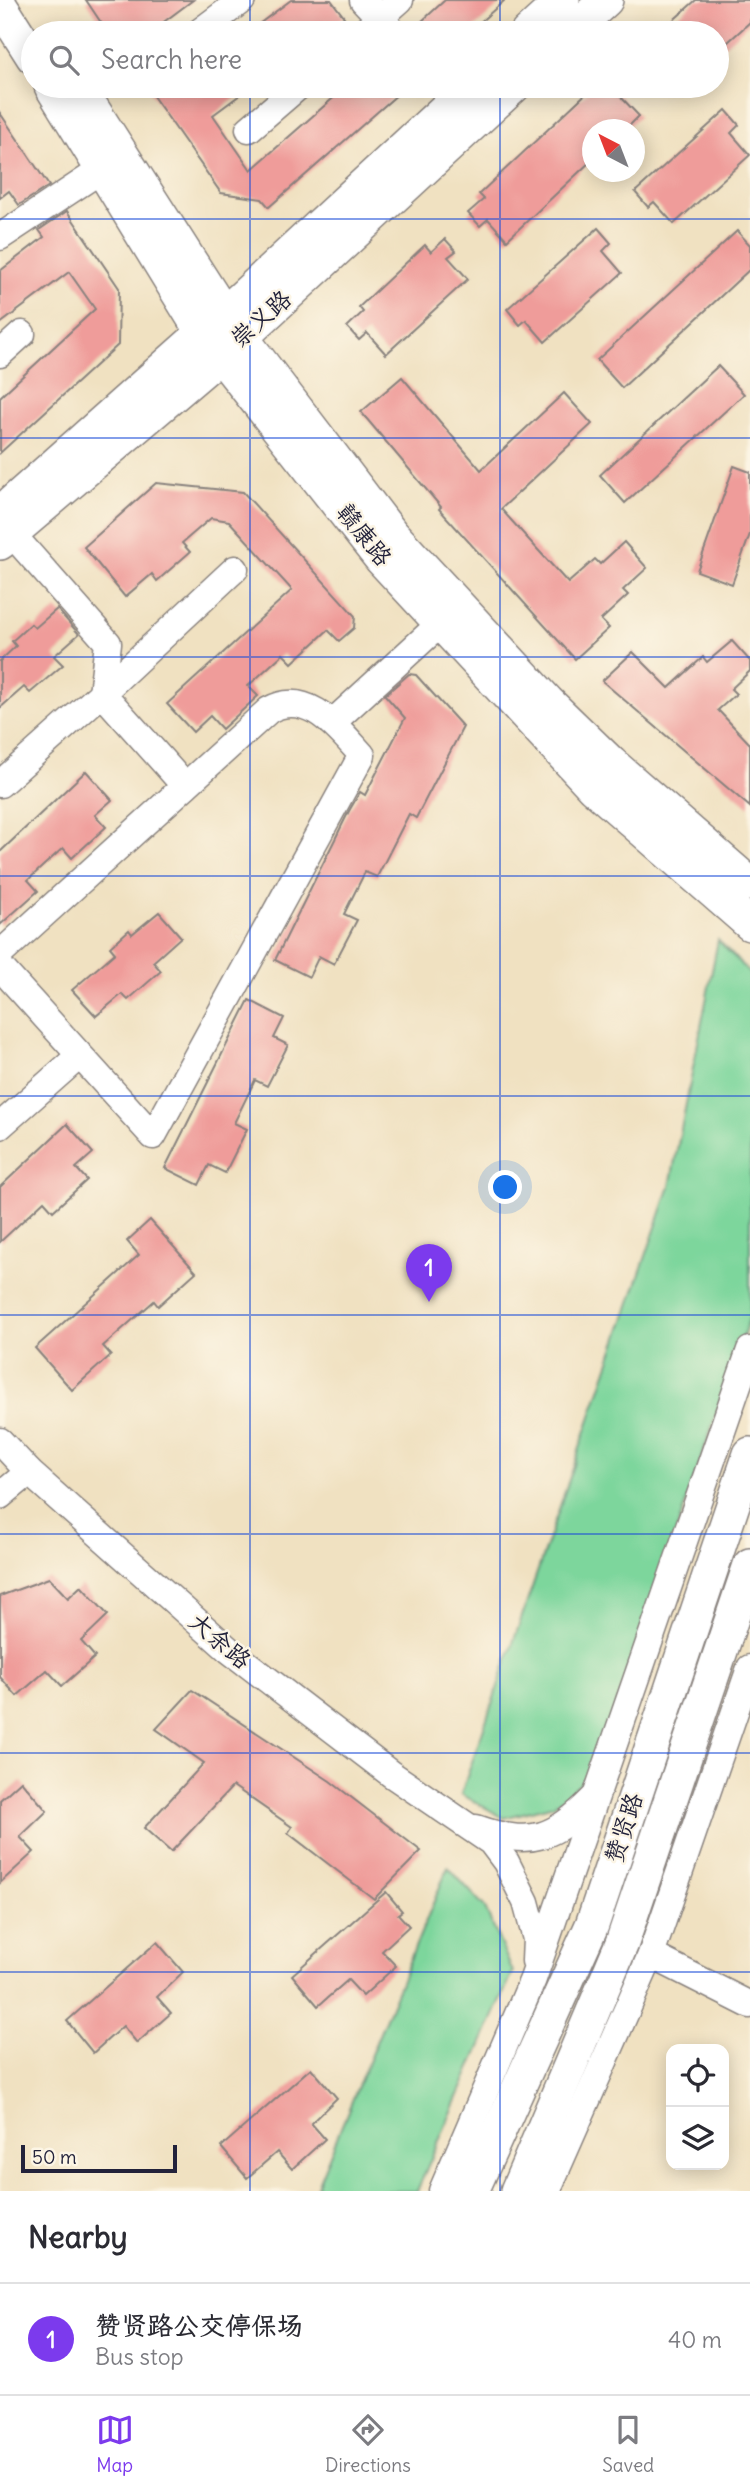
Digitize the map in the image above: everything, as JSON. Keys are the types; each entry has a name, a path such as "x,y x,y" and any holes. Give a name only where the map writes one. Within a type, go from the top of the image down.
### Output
{"main road":[{"path":"21,0 35,21"},
{"path":"540,21 563,0"},
{"path":"583,21 606,0"},
{"path":"0,5 21,38"},
{"name":"赣康路","path":"59,98 104,168 381,559 593,787 748,924"},
{"name":"赣康路","path":"85,98 222,334 392,534 539,692 611,763 750,884"},
{"name":"崇义路","path":"222,334 448,98"},
{"name":"崇义路","path":"4,530 222,334 500,98"},
{"name":"赞贤路","path":"472,2191 592,1925 750,1454"},
{"name":"赞贤路","path":"517,2191 622,1944 750,1565"}],"street":[{"path":"214,21 242,0"},
{"path":"375,21 400,0"},
{"path":"249,129 285,98"},
{"path":"0,237 104,168"},
{"path":"0,354 22,334"},
{"path":"4,530 108,643 102,693 185,786"},
{"path":"0,783 102,693 235,569"},
{"path":"332,723 441,623"},
{"path":"0,954 269,710 288,704 304,706 321,713 362,755 153,1136 0,967"},
{"path":"0,1126 79,1056"},
{"path":"442,2191 533,1979 750,1350"},
{"name":"大余路","path":"0,1441 29,1472 229,1650 391,1774 458,1821"},
{"path":"0,1496 29,1472"},
{"path":"547,2191 651,1955 750,1668"},
{"path":"458,1821 500,1836 515,1838 544,1835 570,1822 602,1784 636,1726 674,1684"},
{"path":"698,1721 702,1778 700,1810"},
{"path":"458,1821 491,1842 518,1884 536,1939 526,2073"},
{"path":"651,1955 750,2006"},
{"path":"545,2126 609,2051"}],"green space":[{"path":"718,940 750,974 750,1316 593,1773 554,1805 504,1818 461,1794 670,1186"},
{"path":"448,1867 484,1906 513,1972 417,2191 315,2191"}],"building":[{"path":"86,0 193,0 165,21 100,21"},
{"path":"291,0 331,0 344,17 338,21 263,21"},
{"path":"445,0 505,0 481,21 422,21"},
{"path":"696,0 750,0 750,22 729,41 729,21 672,21"},
{"path":"154,98 236,98 213,115 251,170 333,98 393,98 269,207 262,199 221,193"},
{"path":"581,98 622,98 639,116 636,119 582,119 582,169 507,240 488,219 480,226 468,213 484,199 479,194"},
{"path":"726,110 739,125 731,133 750,155 674,224 654,202 648,207 635,192"},
{"path":"0,113 49,186 19,205 9,191 0,198"},
{"path":"67,211 119,288 118,345 0,453 0,397 95,309 69,272 0,324 0,271 44,237 39,230"},
{"path":"598,228 611,243 603,251 622,273 545,342 526,320 520,325 507,309"},
{"path":"737,231 750,245 750,269 622,388 597,360"},
{"path":"445,239 456,251 448,257 468,279 386,354 367,333 359,340 347,327 363,312 359,307 425,245 431,252"},
{"path":"718,366 744,394 625,503 600,475"},
{"path":"402,377 481,470 564,393 592,424 501,509 568,583 595,559 600,564 624,542 647,568 623,590 628,595 601,620 609,628 575,659 439,509 441,507 361,412"},
{"path":"734,466 750,472 750,534 732,584 697,571"},
{"path":"156,483 243,492 355,616 354,628 339,641 328,630 292,663 283,654 248,686 258,696 222,729 210,716 193,732 167,704 292,590 229,521 211,518 182,543 190,552 157,581 152,574 125,597 84,547"},
{"path":"57,609 79,634 54,656 63,665 30,693 24,687 0,708 0,661 16,646 12,641 31,624 35,628"},
{"path":"732,641 750,661 750,671 731,689 736,694 718,710 750,744 750,807 602,681 633,652 669,688 703,657 707,662"},
{"path":"409,674 416,675 463,727 416,818 409,814 377,877 365,872 344,914 357,920 334,964 319,956 309,977 275,960 349,811 360,792 365,795 405,718 385,695"},
{"path":"86,771 112,800 95,815 106,827 72,858 63,848 43,866 28,880 38,891 0,925 0,852"},
{"path":"159,912 181,937 153,962 161,971 128,1000 122,994 96,1016 72,990 115,953 110,947 129,930 132,934"},
{"path":"249,1000 284,1018 274,1038 288,1045 267,1086 255,1080 234,1123 247,1129 225,1173 209,1165 199,1185 165,1168"},
{"path":"67,1124 93,1153 76,1168 87,1180 53,1211 44,1201 0,1242 0,1187"},
{"path":"150,1220 196,1272 158,1306 154,1301 103,1346 111,1355 72,1390 35,1348 139,1255 127,1241"},
{"path":"49,1578 68,1598 81,1586 108,1615 81,1641 95,1657 62,1686 47,1670 17,1696 0,1677 0,1596"},
{"path":"192,1690 330,1781 421,1851 374,1899 288,1833 292,1827 233,1786 171,1852 144,1828 204,1763 156,1729"},
{"path":"21,1781 47,1811 20,1837 34,1852 0,1883 0,1800"},
{"path":"386,1892 402,1911 398,1914 409,1926 382,1951 396,1966 363,1996 348,1980 318,2006 292,1975"},
{"path":"157,1942 183,1972 157,1997 171,2013 137,2043 123,2026 93,2053 67,2021"},
{"path":"311,2068 337,2098 311,2123 325,2139 292,2169 277,2152 247,2178 221,2147"}],"place":[{"name":"赞贤路公交停保场","path":"429,1302"}]}
